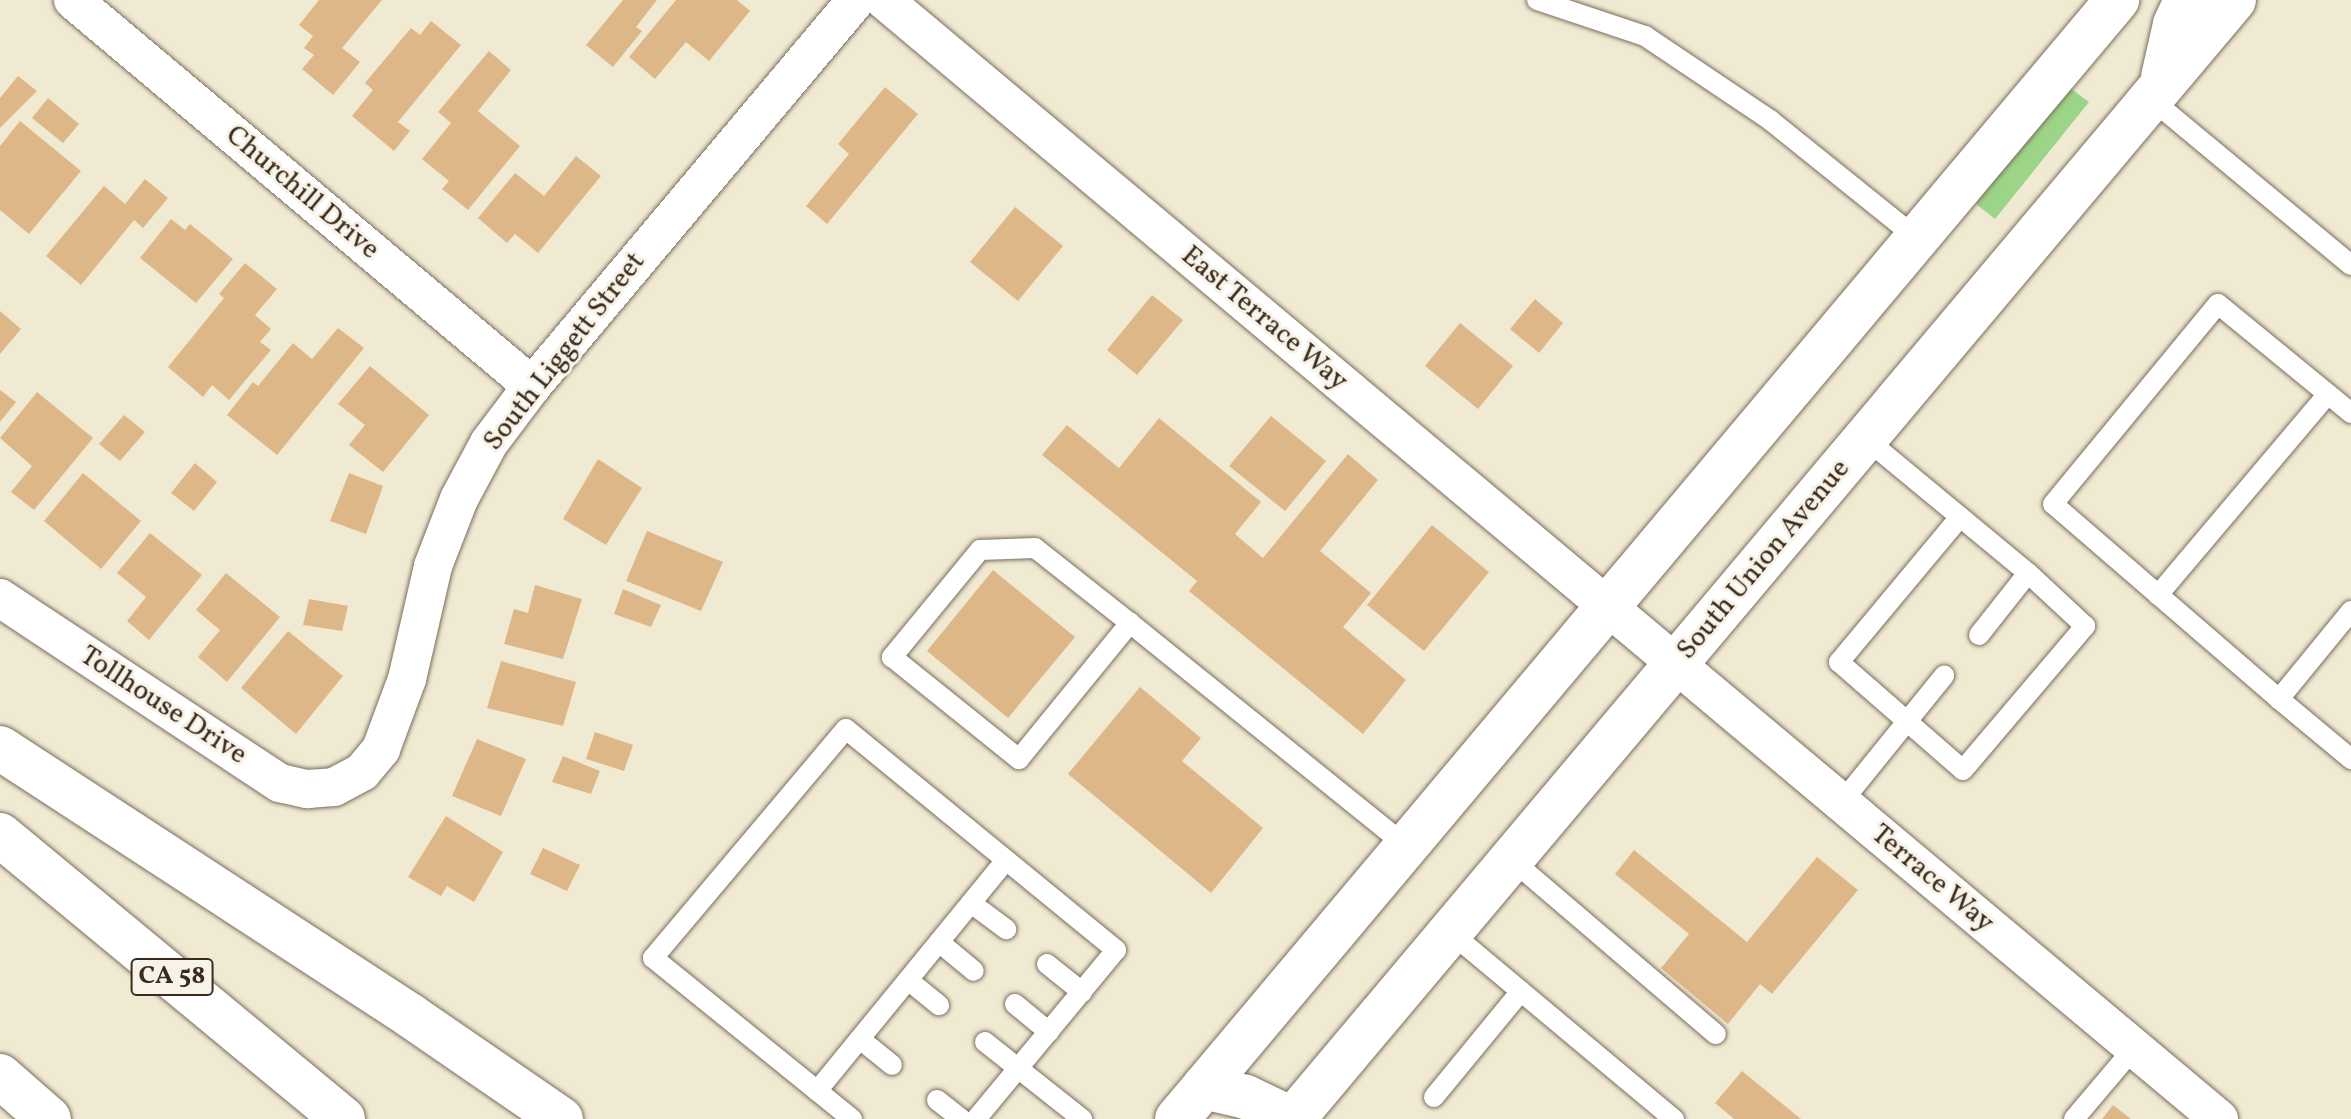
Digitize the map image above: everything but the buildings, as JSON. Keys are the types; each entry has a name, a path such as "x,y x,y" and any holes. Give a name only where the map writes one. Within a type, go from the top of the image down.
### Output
{"main road":[{"path":"1190,1103 2117,0"},
{"path":"2156,93 2175,24 2186,0"},
{"name":"South Union Avenue","path":"1293,1119 1512,860 1660,651 1866,439 2234,0"},
{"path":"0,748 411,1016 561,1119"},
{"name":"CA 58","path":"0,835 343,1119"},
{"path":"0,1076 49,1119"},
{"path":"1190,1103 1246,1097 1293,1119"}],"street":[{"name":"Churchill Drive","path":"73,0 532,386"},
{"name":"South Liggett Street","path":"334,787 362,772 381,749 407,679 433,566 459,499 489,443 532,386 856,0"},
{"name":"East Terrace Way","path":"884,0 1660,651"},
{"name":"Tollhouse Drive","path":"0,598 280,783 307,789 334,787"},
{"name":"Terrace Way","path":"1660,651 2219,1119"}],"lane":[{"path":"1537,0 1645,36 1770,120 1917,238"},
{"path":"2156,93 2351,265"},
{"path":"2351,413 2218,304 2053,504 2351,759"},
{"path":"2158,595 2328,394"},
{"path":"1866,439 2028,573 2085,626 1963,770 1839,662 1960,517"},
{"path":"1130,623 1019,759 892,657 980,550 1035,548 1130,623 1406,846"},
{"path":"1979,635 2028,573"},
{"path":"2279,699 2351,611"},
{"path":"1841,803 1944,676"},
{"path":"852,1119 653,958 846,729 1116,950 976,1119"},
{"path":"817,1091 1006,860"},
{"path":"1512,860 1716,1034"},
{"path":"971,903 1006,929"},
{"path":"1450,932 1674,1119"},
{"path":"939,942 974,971"},
{"path":"1047,964 1082,992"},
{"path":"908,980 939,1005"},
{"path":"1434,1097 1521,991"},
{"path":"1015,1004 1049,1032"},
{"path":"860,1039 892,1065"},
{"path":"985,1042 1082,1119"},
{"path":"2074,1119 2134,1048"},
{"path":"937,1100 961,1119"}],"green space":[{"path":"2070,88 2089,102 1995,219 1976,204 2007,160"}]}
